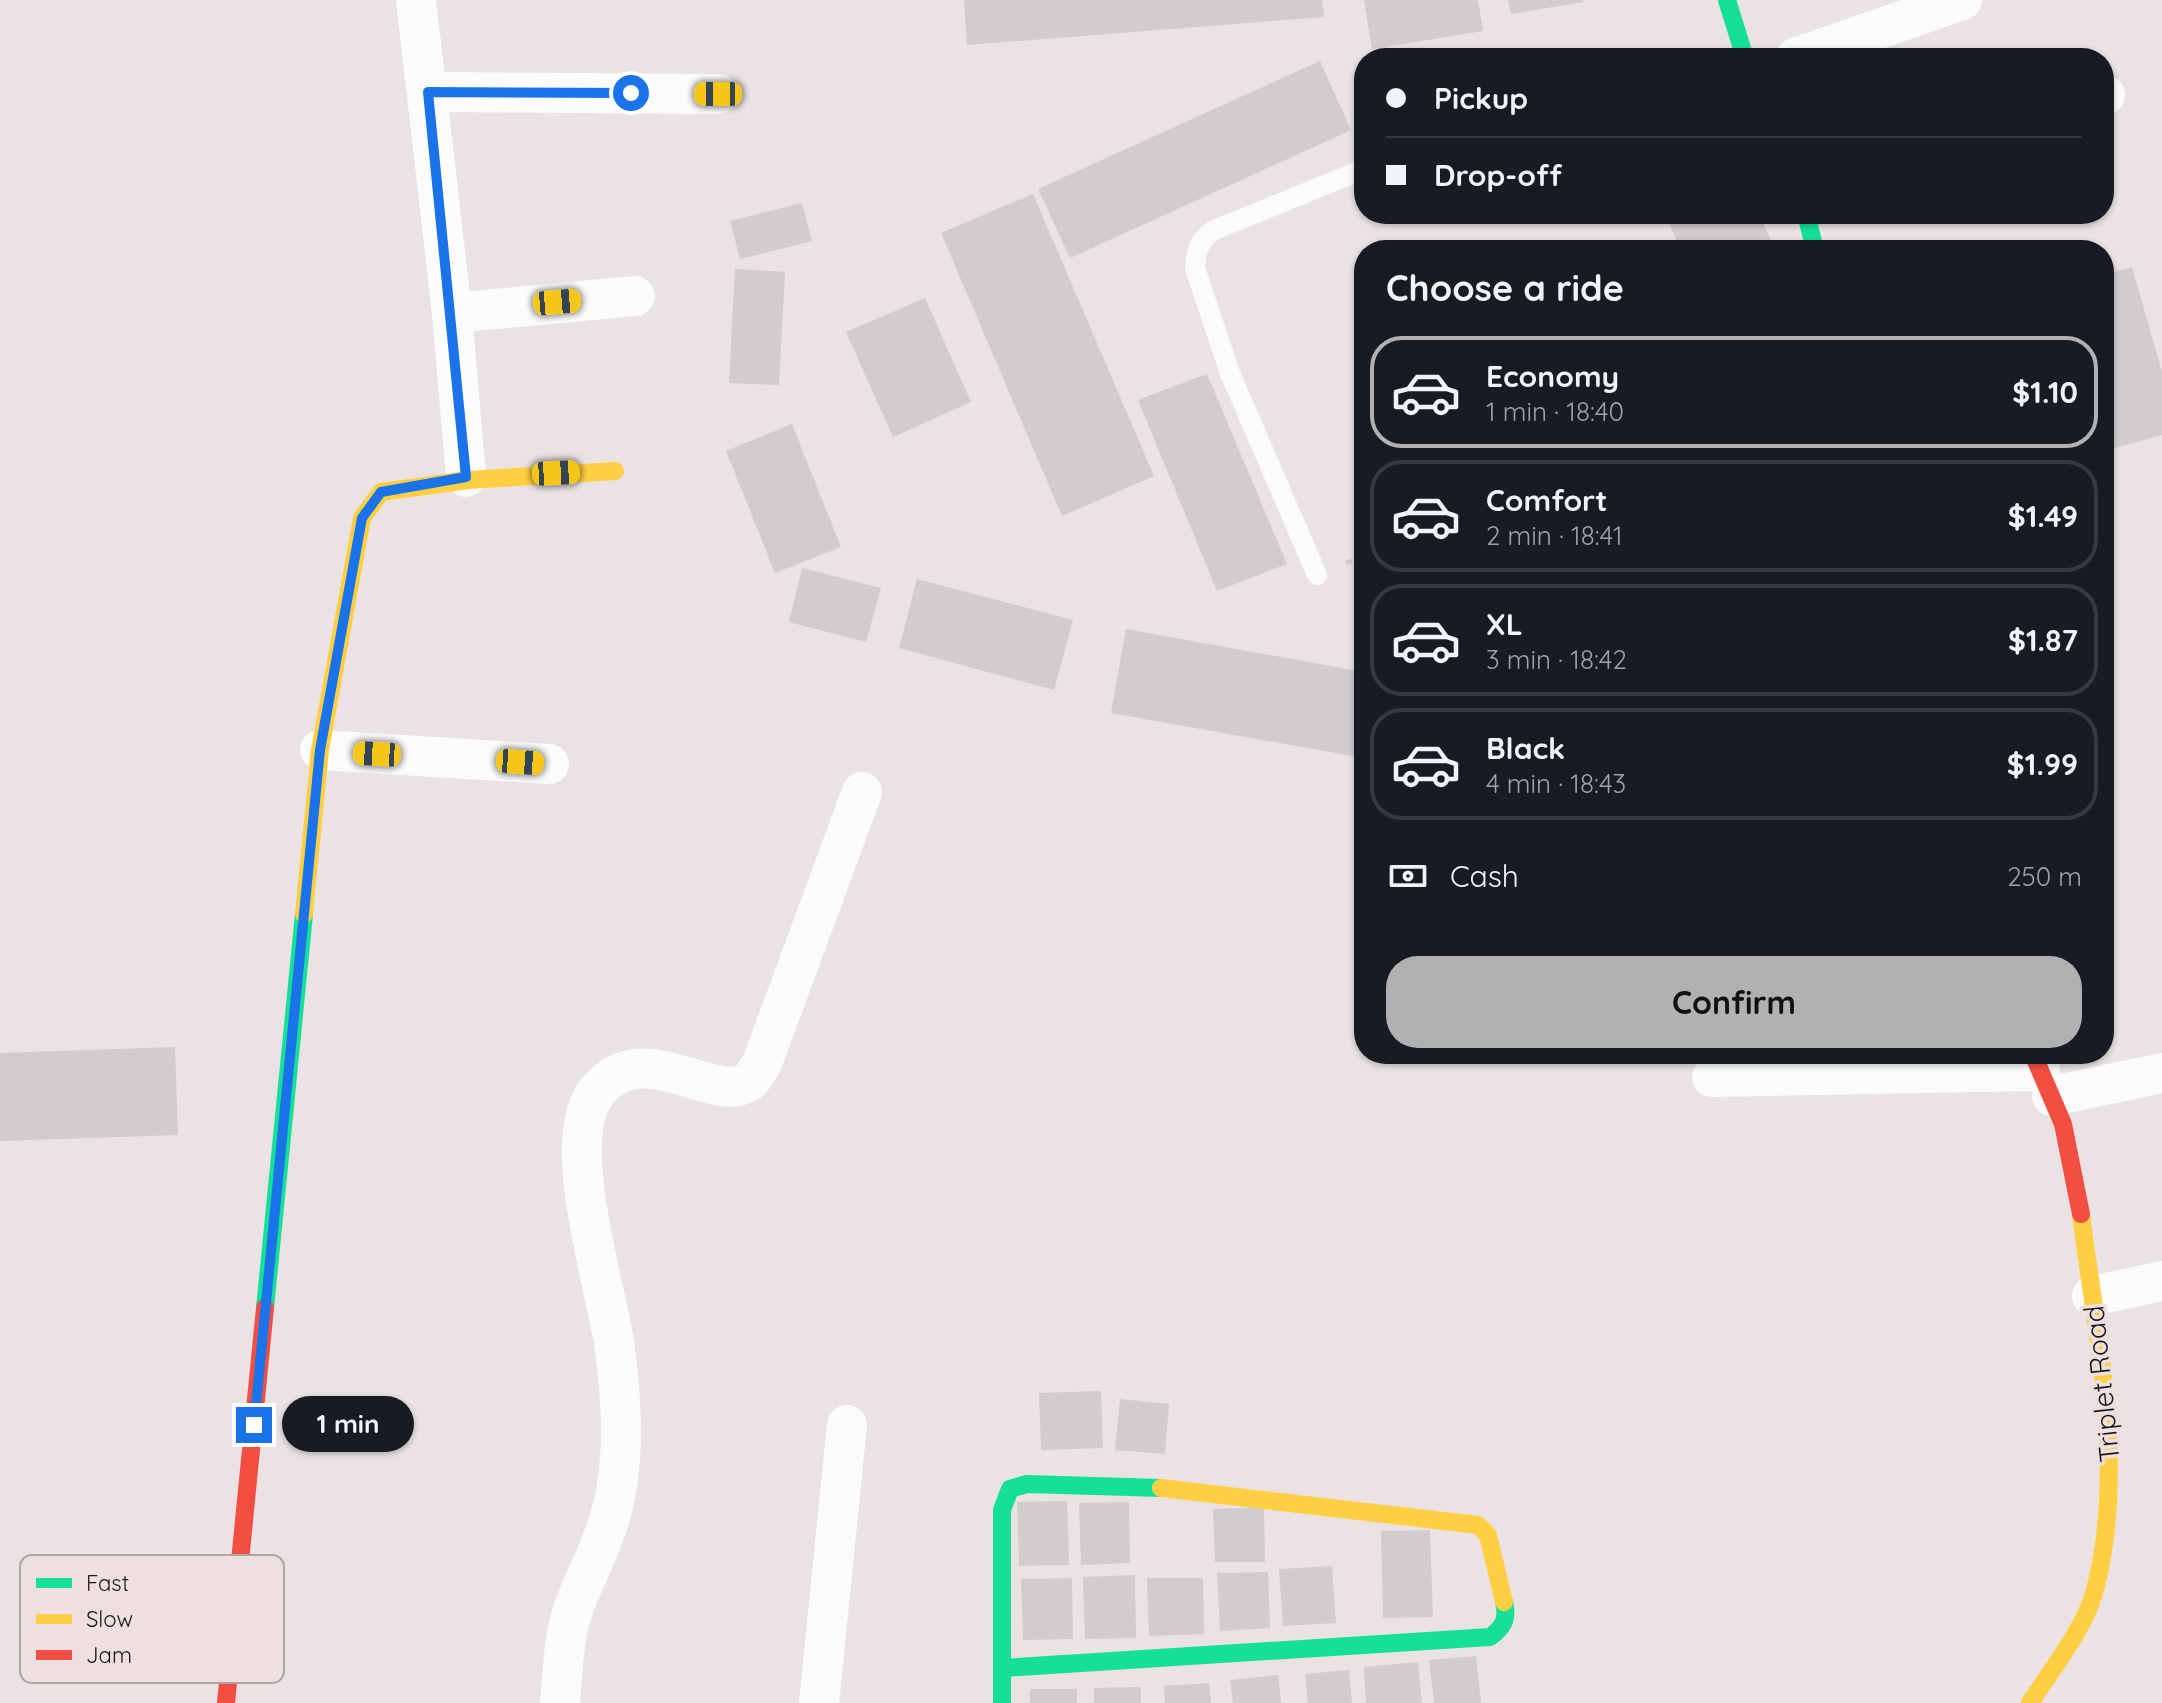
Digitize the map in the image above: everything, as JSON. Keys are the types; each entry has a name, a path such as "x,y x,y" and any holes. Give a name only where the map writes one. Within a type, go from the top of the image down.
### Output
{"street":[{"path":"416,0 452,313 466,477"},
{"path":"1727,0 1742,48"},
{"path":"1824,48 1962,0"},
{"path":"428,92 718,94"},
{"path":"452,313 635,296"},
{"path":"241,1555 320,750 362,518 381,492 466,477 615,471"},
{"path":"320,750 549,764"},
{"path":"560,1703 573,1610 610,1517 617,1486 620,1408 614,1343 581,1161 582,1129 595,1094 612,1080 646,1066 736,1086 749,1081 762,1063 862,792"},
{"name":"Triplet Road","path":"2030,1703 2076,1632 2096,1588 2111,1494 2078,1186 2042,1073"},
{"path":"1712,1077 2162,1073"},
{"path":"2092,1296 2162,1281"},
{"path":"819,1703 847,1425"},
{"path":"1002,1668 1490,1637 1502,1629 1507,1615 1488,1535 1478,1525 1465,1521 1161,1488 1027,1484 1010,1489 1002,1510 1002,1668 1002,1703"},
{"path":"226,1703 228,1683"}],"lane":[{"path":"1317,575 1230,373 1195,268 1196,251 1202,239 1212,231 1354,173"}],"building":[{"path":"964,0 1322,0 1324,17 967,45"},
{"path":"1364,0 1478,0 1483,31 1372,48"},
{"path":"1508,0 1583,0 1583,2 1511,14"},
{"path":"1320,61 1351,130 1070,258 1038,189"},
{"path":"1033,194 1154,476 1062,516 941,233"},
{"path":"802,203 812,241 740,259 730,221"},
{"path":"1669,224 1763,224 1771,240 1677,240"},
{"path":"2132,267 2162,372 2162,435 2114,448 2114,272"},
{"path":"735,269 785,272 779,385 729,383"},
{"path":"925,298 971,402 893,437 846,332"},
{"path":"1207,374 1287,564 1217,591 1138,400"},
{"path":"792,424 841,547 775,573 726,451"},
{"path":"802,568 881,588 866,642 789,622"},
{"path":"917,579 1073,620 1054,690 899,648"},
{"path":"1126,629 1354,670 1354,756 1111,713"},
{"path":"175,1047 178,1135 0,1141 0,1053"},
{"path":"1101,1391 1103,1448 1041,1450 1039,1393"},
{"path":"1120,1399 1169,1404 1165,1454 1115,1450"},
{"path":"1067,1501 1069,1565 1019,1566 1017,1502"},
{"path":"1129,1502 1130,1563 1081,1565 1079,1503"},
{"path":"1264,1507 1265,1562 1215,1562 1213,1509"},
{"path":"1430,1530 1433,1617 1383,1618 1381,1531"},
{"path":"1332,1566 1336,1623 1283,1626 1279,1569"},
{"path":"1268,1572 1270,1628 1220,1631 1217,1573"},
{"path":"1135,1575 1136,1638 1085,1639 1083,1577"},
{"path":"1072,1578 1073,1639 1023,1640 1021,1579"},
{"path":"1147,1578 1203,1578 1204,1634 1149,1636"},
{"path":"1476,1656 1481,1703 1434,1703 1429,1660"},
{"path":"1418,1662 1422,1703 1366,1703 1364,1667"},
{"path":"1349,1670 1352,1703 1308,1703 1305,1674"},
{"path":"1278,1675 1281,1703 1233,1703 1230,1680"},
{"path":"1209,1683 1211,1703 1165,1703 1164,1686"},
{"path":"1141,1687 1141,1703 1094,1703 1094,1688"},
{"path":"1030,1689 1077,1689 1077,1703 1030,1703"}],"traffic: fast":[{"path":"1727,0 1742,48"},
{"path":"1808,224 1812,240"},
{"path":"265,1308 304,914"},
{"path":"1002,1703 1002,1510 1010,1489 1027,1484 1161,1488"},
{"path":"1002,1668 1490,1637 1504,1622 1504,1602"}],"traffic: slow":[{"path":"304,914 320,750 362,518 381,492 468,480 615,471"},
{"path":"2030,1703 2085,1617 2096,1586 2105,1540 2108,1494 2105,1400 2081,1214"},
{"path":"1161,1488 1478,1525 1488,1535 1504,1602"}],"traffic: jam":[{"path":"2037,1064 2063,1124 2081,1214"},
{"path":"241,1555 265,1308"},
{"path":"226,1703 228,1683"}],"route":[{"path":"254,1425 320,750 362,518 372,500 381,492 466,477 428,92 631,93"}]}
